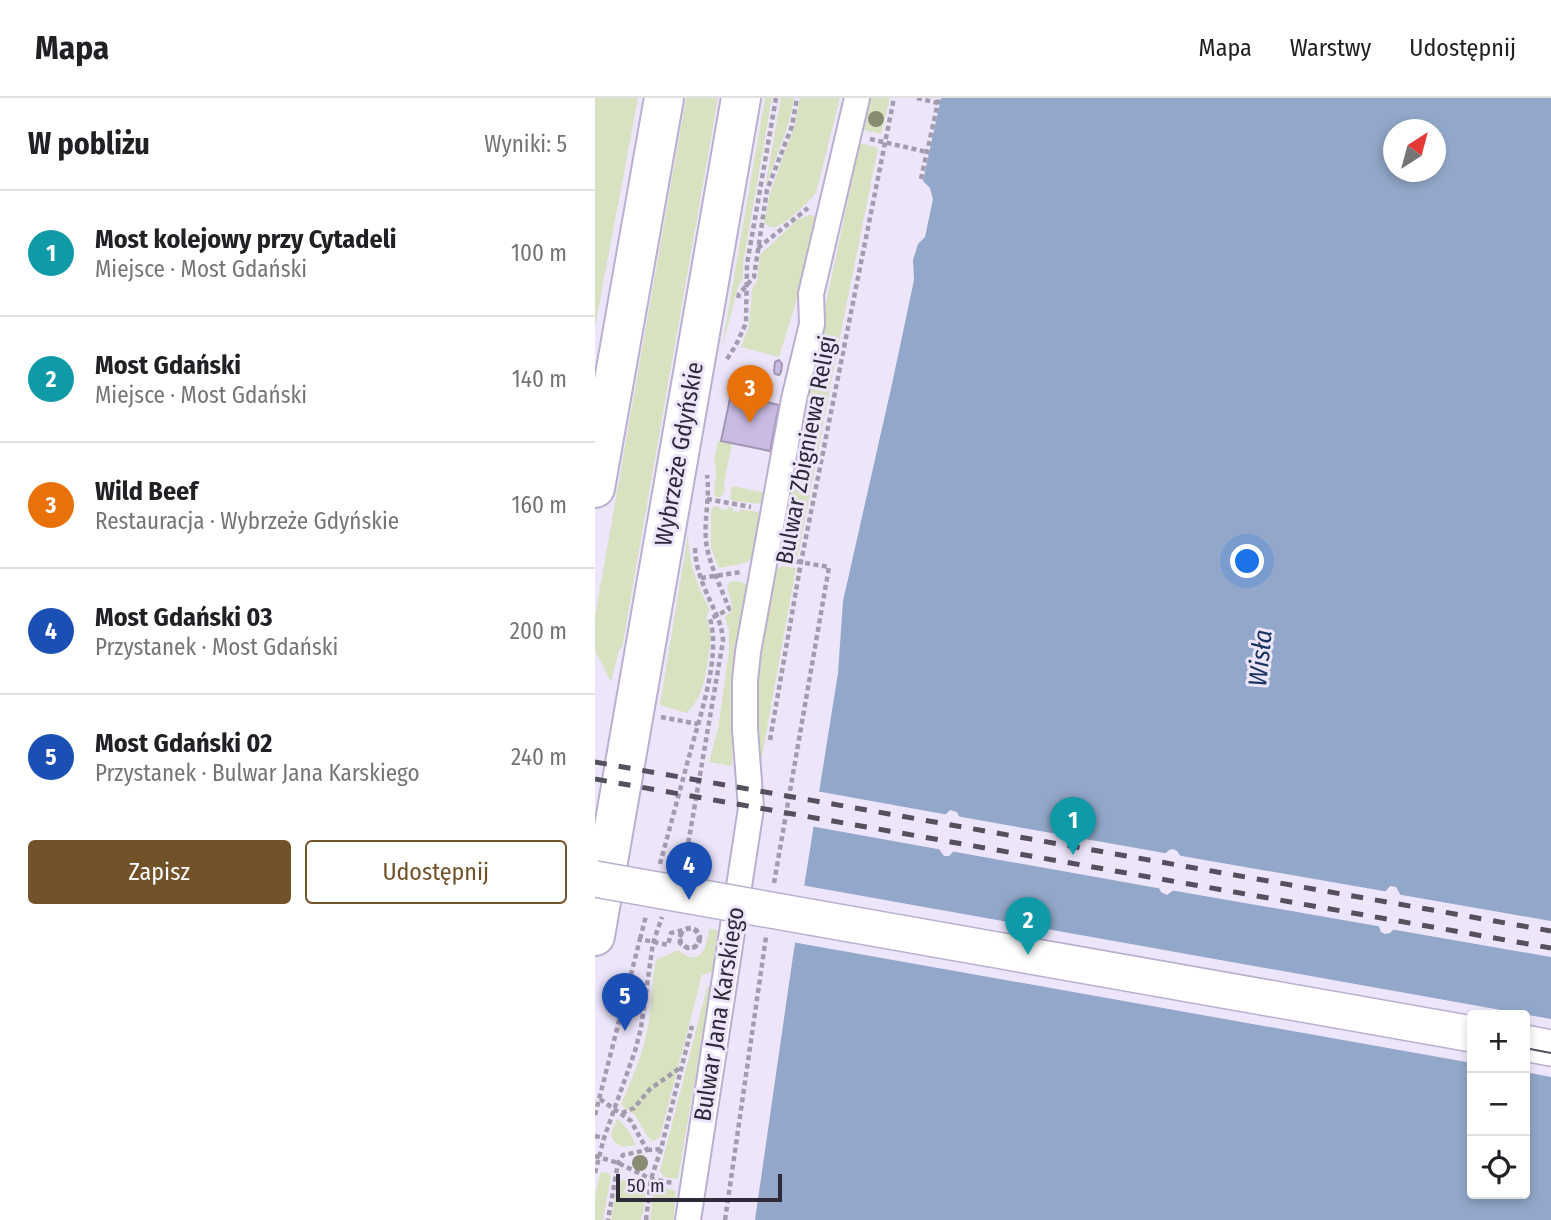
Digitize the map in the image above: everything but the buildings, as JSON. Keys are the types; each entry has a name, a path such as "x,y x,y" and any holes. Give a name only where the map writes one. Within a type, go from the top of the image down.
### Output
{"main road":[{"path":"595,485 664,98"},
{"name":"Wybrzeże Gdyńskie","path":"595,936 741,98"},
{"path":"595,878 1467,1033"},
{"path":"1530,1044 1551,1048"}],"street":[{"name":"Bulwar Jana Karskiego","path":"688,1220 751,808 745,729 748,652 794,399 812,324 811,294 857,98"}],"path":[{"path":"723,353 722,367 736,345 745,323 747,264 776,98"},
{"path":"737,301 739,294 754,277 767,190 792,127 797,98"},
{"name":"Bulwar Zbigniewa Religi","path":"769,747 801,562 894,98"},
{"path":"917,98 939,100 921,179"},
{"path":"849,135 927,152"},
{"path":"757,249 837,185"},
{"path":"658,872 712,666 713,628 710,619 729,609 706,540 709,485 706,468 701,483"},
{"path":"707,499 774,511"},
{"path":"681,877 722,654 723,634 701,578 695,558 695,544"},
{"path":"801,562 829,567"},
{"path":"701,578 745,572 763,573"},
{"path":"657,716 698,724"},
{"path":"595,1115 647,912"},
{"path":"595,1172 597,1157 635,1051 641,1028 653,943 663,913"},
{"path":"640,939 669,945 671,933 689,928 694,929 698,933 700,940 697,944 693,948 684,947 680,942 681,933 688,928 695,930 699,937 697,944 691,948 683,946 680,938 683,931"},
{"path":"646,1220 651,1179 694,1019"},
{"path":"621,1114 634,1108 650,1089 682,1067"},
{"path":"600,1098 631,1121 647,1150"},
{"path":"595,1136 604,1138"},
{"path":"608,1220 618,1163 624,1154 661,1149"},
{"path":"597,1157 618,1163 651,1179 666,1182"}],"green space":[{"path":"595,98 638,98 595,327"},
{"path":"686,98 718,98 622,648 619,650 611,682 595,650 595,617"},
{"path":"765,98 772,98 743,264 743,278 738,287 721,352"},
{"path":"781,98 794,98 789,123 765,188"},
{"path":"800,98 840,98 816,193 791,218 772,227 764,223 770,193 794,127"},
{"path":"871,98 890,98 881,134 864,130"},
{"path":"860,143 878,148 798,556 777,552 810,378"},
{"path":"809,215 815,216 818,221 814,243 779,357 741,347 749,326 752,289 757,281 760,255 797,220"},
{"path":"718,441 732,443 725,490 720,498 715,496 714,492 714,458"},
{"path":"732,486 766,493 764,501 760,504 734,501 730,499"},
{"path":"714,506 727,510 728,507 733,508 733,511 739,512 740,509 758,512 762,520 754,558 745,563 719,568 711,548 711,510"},
{"path":"688,534 694,574 710,610 707,620 711,640 702,689 687,713 660,705"},
{"path":"782,566 796,568 759,773 755,727 760,663 776,569"},
{"path":"734,581 748,586 737,650 734,651 732,766 709,762 718,729 729,650 729,631 725,616 731,612 732,605 727,587"},
{"path":"709,929 718,930 712,972 702,975 660,1137 653,1141 635,1115 621,1105 646,1036 656,960 678,950 692,957 697,956 707,943"},
{"path":"711,985 678,1179 664,1177 660,1171 707,987"},
{"path":"617,1118 636,1145 622,1147 614,1142 611,1134"},
{"path":"602,1172 611,1176 603,1220 595,1220 595,1197"},
{"path":"622,1180 640,1185 645,1192 641,1220 611,1220 617,1184"},
{"path":"666,1188 676,1191 674,1220 650,1220 653,1195"}],"water":[{"name":"Wisła","path":"941,98 1551,98 1551,1220 755,1220 838,673 843,601 914,280 913,260 918,244 925,237 933,199 930,188 923,181","holes":["950,810 957,812 960,818 953,852 944,856 939,849 945,815","1173,849 1181,857 1174,890 1167,895 1159,888 1165,854","1390,886 1396,887 1400,894 1394,929 1385,934 1379,927 1386,891"]}],"pier":[{"path":"816,791 949,815 943,850 810,826"},
{"path":"956,816 1170,854 1163,889 950,851"},
{"path":"1176,855 1389,892 1383,927 1170,890"},
{"path":"801,885 1501,1010 1467,1010 1467,1062 792,942"},
{"path":"1396,894 1551,921 1551,957 1390,929"},
{"path":"1530,1015 1551,1019 1551,1077 1530,1073"}],"tram line":[{"path":"595,874 1467,1028"},
{"path":"1530,1049 1551,1053"}],"railway":[{"path":"595,762 1551,931"},
{"path":"595,779 1551,948"}],"place":[{"name":"Wild Beef","path":"750,423"},
{"name":"Most kolejowy przy Cytadeli","path":"1073,855"},
{"name":"Most Gdański 03","path":"689,900"},
{"name":"Most Gdański","path":"1028,955"},
{"name":"Most Gdański 02","path":"625,1031"}]}
